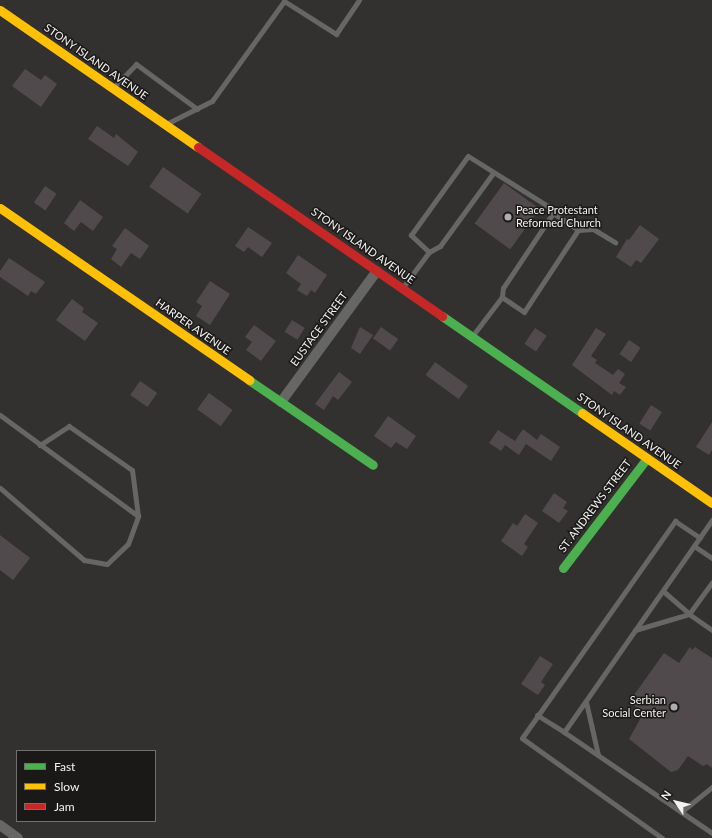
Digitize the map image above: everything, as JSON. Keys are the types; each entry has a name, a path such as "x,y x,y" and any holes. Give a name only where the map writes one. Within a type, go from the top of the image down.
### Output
{"street":[{"name":"STONY ISLAND AVENUE","path":"0,10 712,503"},
{"name":"HARPER AVENUE","path":"0,208 373,465"},
{"name":"EUSTACE STREET","path":"281,402 377,271"},
{"name":"ST. ANDREWS STREET","path":"563,568 647,458"},
{"path":"0,825 18,838"}],"lane":[{"path":"166,124 212,101 284,1 336,34 359,0"},
{"path":"113,88 136,64 197,108"},
{"path":"429,252 411,235 468,156 551,208 553,214 578,230 593,229 615,242"},
{"path":"402,288 429,252 440,246 493,173"},
{"path":"472,336 502,297 503,288 553,214"},
{"path":"502,297 524,312 578,230"},
{"path":"0,415 138,516"},
{"path":"0,488 84,560 107,564 128,544 138,516 132,470 69,426 40,445"},
{"path":"564,732 712,520"},
{"path":"662,838 522,738 675,521 700,538"},
{"path":"694,546 712,558"},
{"path":"636,630 689,614 712,582"},
{"path":"663,591 689,614 712,630"},
{"path":"586,702 598,755"},
{"path":"537,716 564,732 712,833"},
{"path":"682,812 712,787"}],"building":[{"path":"25,69 41,80 45,75 57,84 41,107 12,86"},
{"path":"97,126 114,138 116,134 138,152 128,166 88,139"},
{"path":"163,167 202,194 188,214 149,187"},
{"name":"Peace Protestant Reformed Church","path":"504,183 540,209 510,249 475,223"},
{"path":"45,186 57,194 45,210 34,203"},
{"path":"80,200 103,217 93,231 81,222 74,231 64,223"},
{"path":"640,225 659,239 641,263 636,260 631,267 616,257 627,239 629,240"},
{"path":"248,227 272,243 262,257 248,247 244,252 235,246"},
{"path":"125,228 149,246 140,259 131,253 121,267 111,259 117,249 112,246"},
{"path":"298,255 327,275 315,293 311,290 307,296 297,290 301,284 286,273"},
{"path":"9,258 45,282 36,294 31,291 28,296 0,277 0,271"},
{"path":"210,281 230,294 210,325 196,316 202,306 196,302"},
{"path":"72,299 84,308 82,312 98,323 85,341 56,320"},
{"path":"292,320 305,328 297,340 285,332"},
{"path":"254,325 276,341 261,361 246,350 252,342 245,337"},
{"path":"360,327 373,335 360,354 351,348"},
{"path":"381,327 398,339 390,351 373,338"},
{"path":"535,328 547,336 536,352 524,344"},
{"path":"596,328 606,334 591,356 597,360 595,363 613,375 618,369 625,374 619,383 626,387 620,395 614,391 612,395 572,365"},
{"path":"629,340 641,348 631,362 619,354"},
{"path":"435,362 468,386 459,399 426,375"},
{"path":"339,372 352,382 338,400 333,396 324,410 315,404"},
{"path":"140,381 157,393 147,407 130,395"},
{"path":"209,393 232,410 221,426 197,409"},
{"path":"651,405 662,412 650,431 639,424"},
{"path":"388,416 416,436 407,449 396,442 391,448 374,436"},
{"path":"712,422 712,450 709,455 696,447"},
{"path":"523,429 537,440 541,434 560,447 551,461 526,444 519,455 505,445 501,451 489,443 498,430 515,441"},
{"path":"554,493 567,502 563,508 568,511 559,523 542,511"},
{"path":"525,514 538,523 524,544 528,547 522,556 501,541 513,523 517,526"},
{"path":"0,535 30,558 13,580 0,570"},
{"name":"Serbian Social Center","path":"690,647 692,650 695,647 712,658 712,768 707,764 703,766 688,756 678,770 671,772 629,739 644,712 629,702 664,653 679,663"},
{"path":"540,656 553,664 541,682 545,685 538,695 521,684"}],"traffic: fast":[{"path":"442,316 582,413"},
{"path":"249,380 373,465"},
{"path":"563,568 647,458"}],"traffic: slow":[{"path":"0,10 198,147"},
{"path":"0,208 249,380"},
{"path":"582,413 712,503"}],"traffic: jam":[{"path":"198,147 442,316"}],"place":[{"name":"Peace Protestant Reformed Church","path":"508,217"},
{"name":"Serbian Social Center","path":"674,707"}]}
